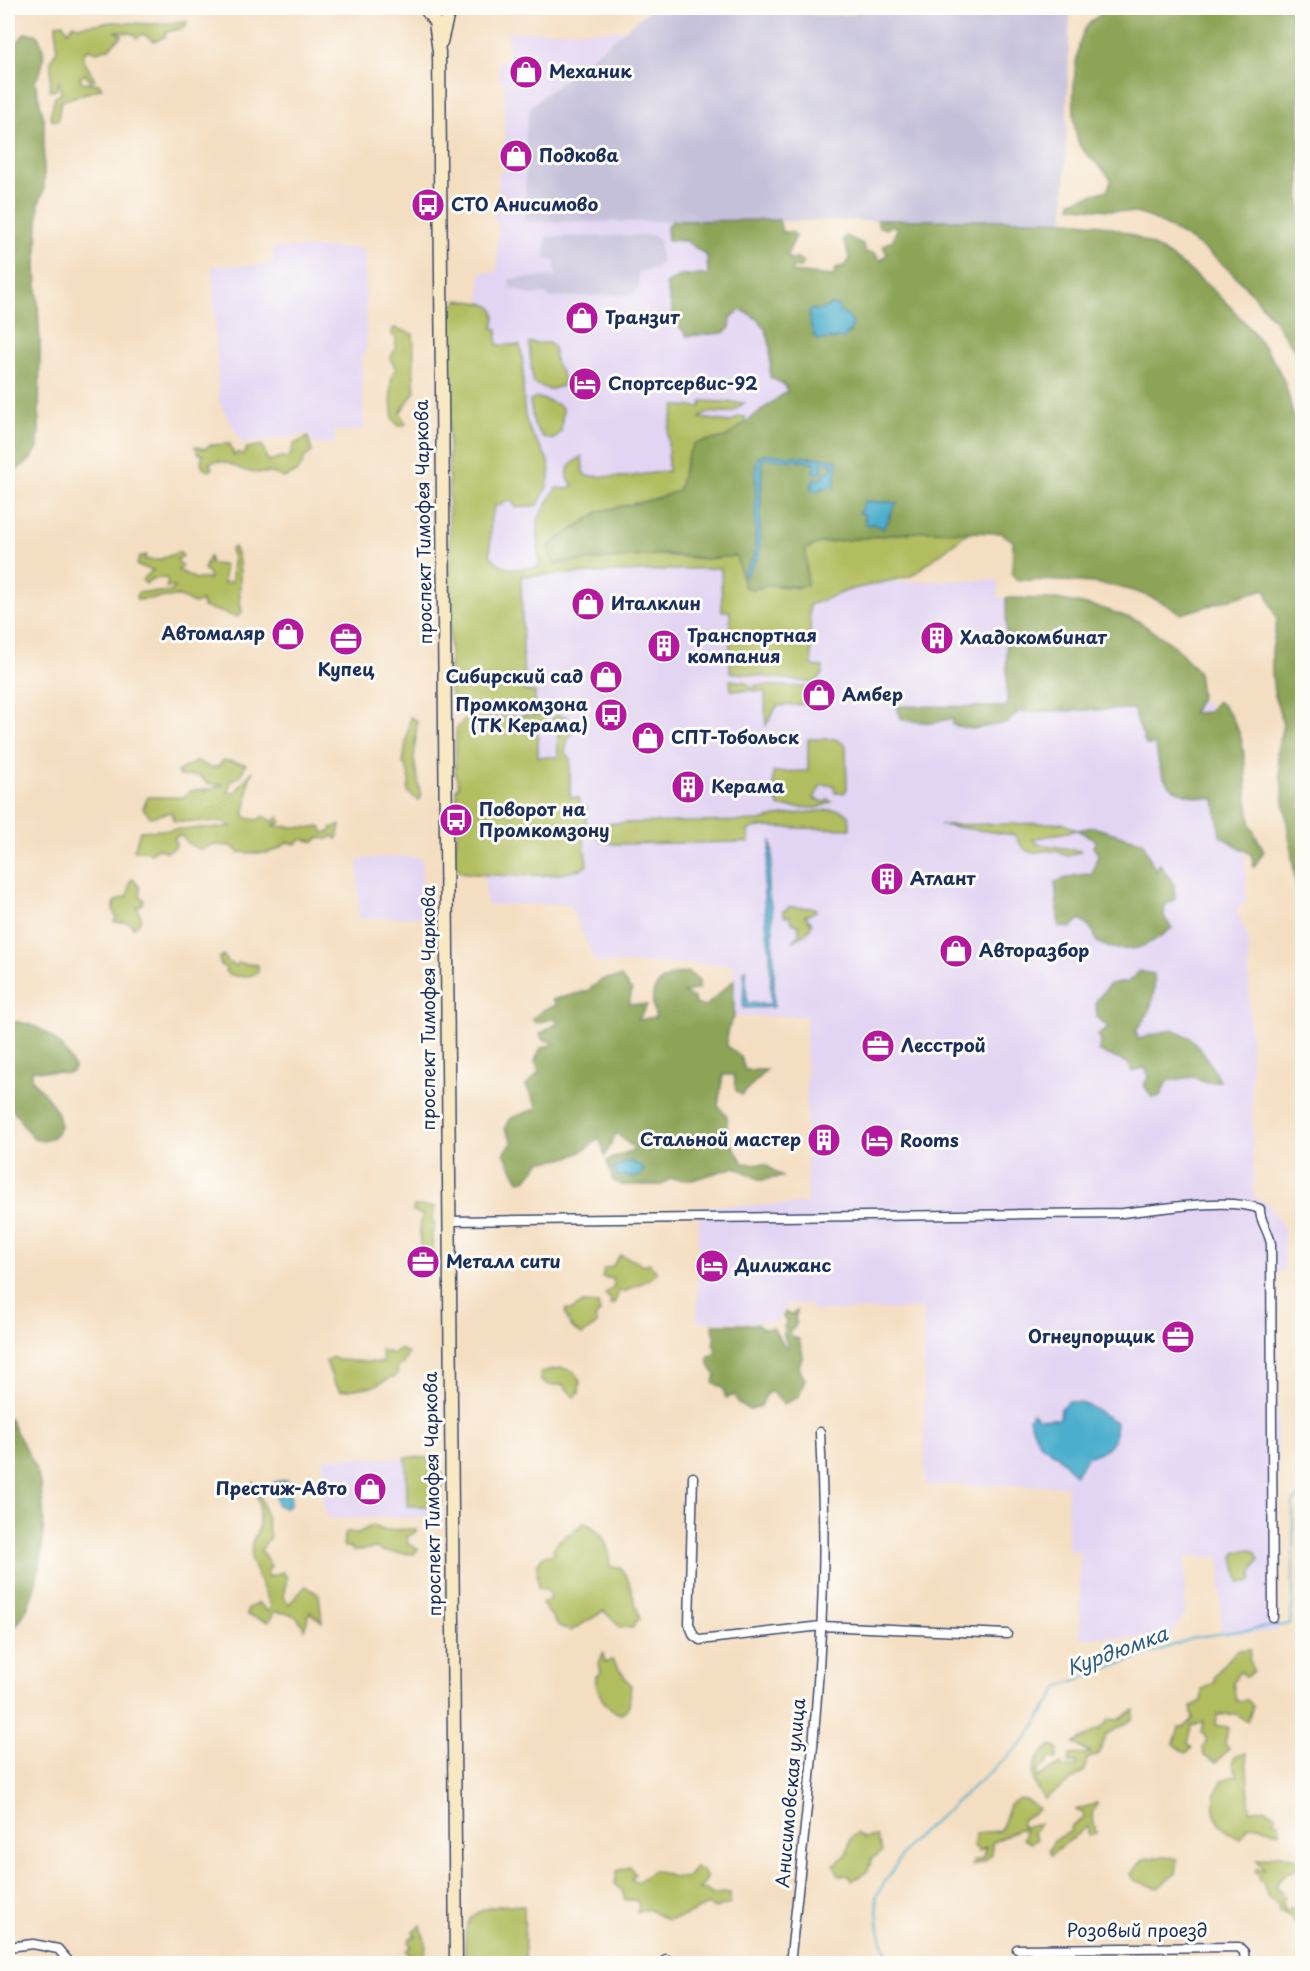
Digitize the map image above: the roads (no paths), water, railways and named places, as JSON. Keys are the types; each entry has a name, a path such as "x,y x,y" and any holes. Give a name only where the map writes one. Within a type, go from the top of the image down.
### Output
{"main road":[{"name":"проспект Тимофея Чаркова","path":"425,8 435,22 439,52 456,1964"},
{"name":"проспект Тимофея Чаркова","path":"439,52 445,24 453,8"}],"street":[{"path":"448,1221 1123,1213 1198,1206 1245,1205 1260,1209 1259,1218 1269,1232 1271,1244 1273,1617"},
{"name":"Анисимовская улица","path":"790,1964 814,1738 821,1626 824,1549 820,1432"},
{"path":"693,1477 689,1624 694,1636 706,1640 821,1626 1007,1634"},
{"path":"8,1947 33,1944 58,1949 71,1964"},
{"name":"Розовый проезд","path":"1017,1949 1239,1947 1244,1952 1245,1964"}],"water":[{"path":"830,305 838,306 841,312 850,318 853,326 844,338 818,340 811,326 810,310 822,310"},
{"path":"762,454 835,459 838,462 834,487 821,488 819,492 811,490 813,480 822,478 825,472 831,470 833,463 821,462 823,470 816,474 813,472 815,462 764,458 762,461 759,555 745,577 743,573 755,555 756,462"},
{"path":"865,501 897,503 883,529 875,524 866,525 864,514 859,513"},
{"path":"771,840 772,858 768,889 772,914 774,1007 743,1008 744,969 746,969 747,1003 771,1004 770,949 764,892"},
{"path":"628,1161 641,1166 644,1170 638,1177 618,1176 613,1169"},
{"path":"1069,1401 1089,1406 1116,1422 1114,1441 1105,1450 1087,1457 1075,1475 1056,1454 1039,1443 1029,1419 1032,1413 1038,1418 1060,1419 1061,1408"},
{"path":"287,1480 290,1482 291,1504 285,1508 277,1505 274,1482"}],"waterway":[{"name":"Курдюмка","path":"889,1964 879,1930 876,1896 910,1843 1026,1740 1060,1686 1196,1637 1290,1624 1293,1598 1293,1502 1302,1494"}],"place":[{"name":"Механик","path":"526,72"},
{"name":"Подкова","path":"516,156"},
{"name":"СТО Анисимово","path":"428,205"},
{"name":"Транзит","path":"582,318"},
{"name":"Спортсервис-92","path":"585,384"},
{"name":"Италклин","path":"588,604"},
{"name":"Автомаляр","path":"288,634"},
{"name":"Хладокомбинат","path":"937,638"},
{"name":"Купец","path":"346,639"},
{"name":"Транспортная компания","path":"664,646"},
{"name":"Сибирский сад","path":"606,677"},
{"name":"Амбер","path":"819,695"},
{"name":"Промкомзона (ТК Керама)","path":"611,715"},
{"name":"СПТ-Тобольск","path":"648,738"},
{"name":"Керама","path":"688,787"},
{"name":"Поворот на Промкомзону","path":"456,820"},
{"name":"Атлант","path":"887,879"},
{"name":"Авторазбор","path":"956,951"},
{"name":"Лесстрой","path":"878,1046"},
{"name":"Стальной мастер","path":"824,1140"},
{"name":"Rooms","path":"877,1141"},
{"name":"Металл сити","path":"423,1262"},
{"name":"Дилижанс","path":"712,1266"},
{"name":"Огнеупорщик","path":"1178,1337"},
{"name":"Престиж-Авто","path":"370,1489"}]}
